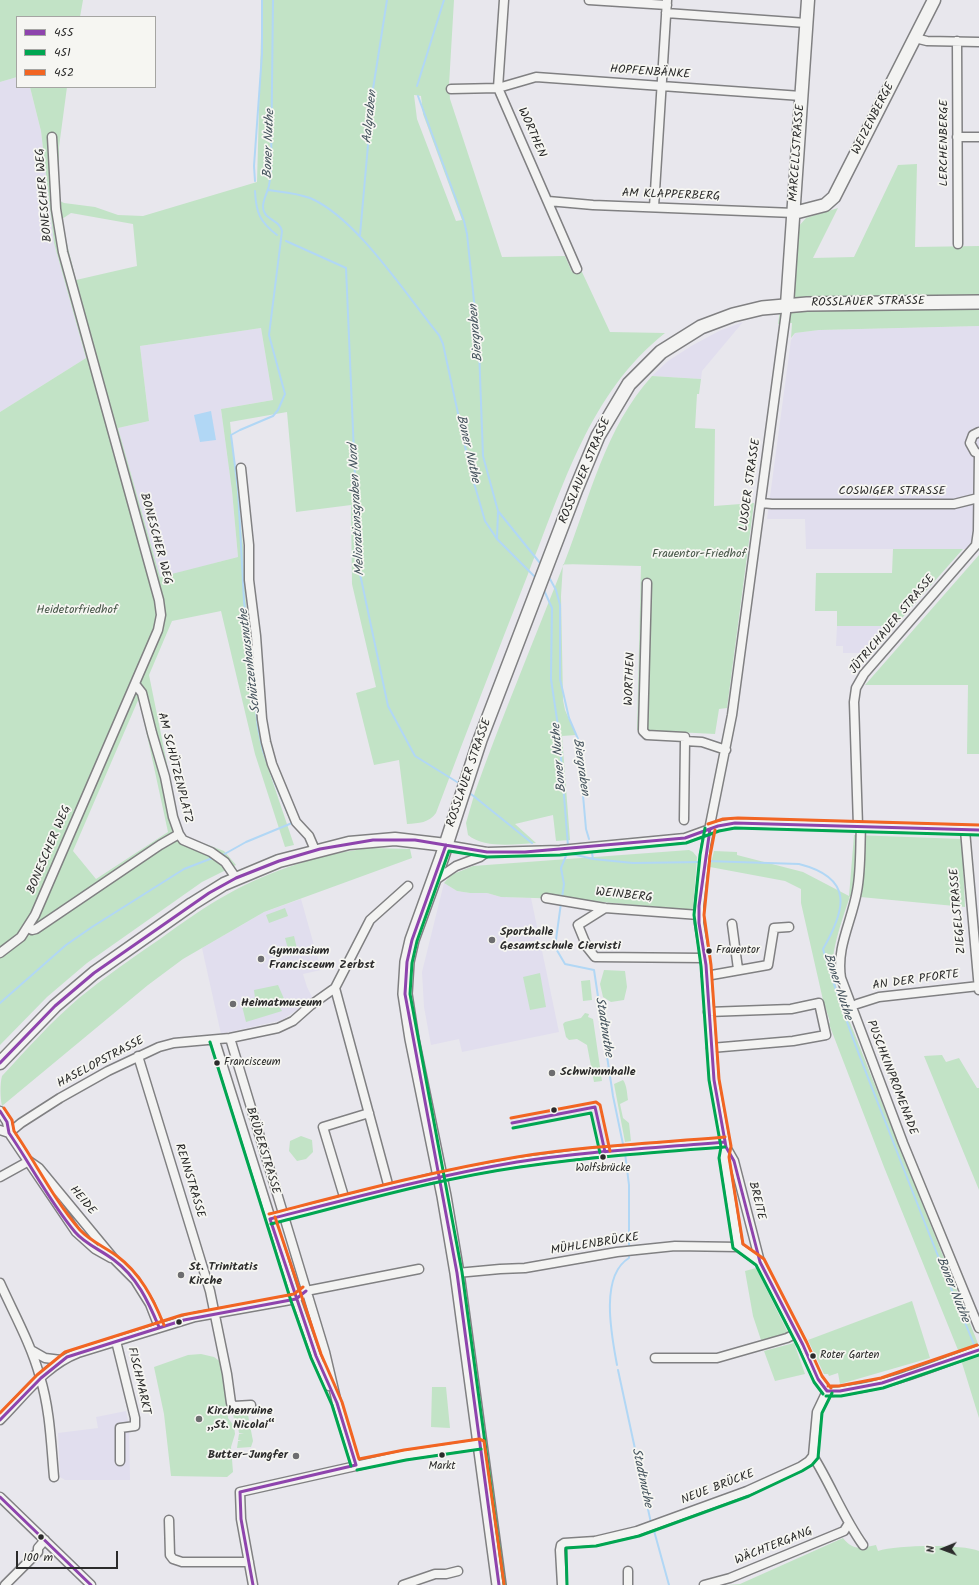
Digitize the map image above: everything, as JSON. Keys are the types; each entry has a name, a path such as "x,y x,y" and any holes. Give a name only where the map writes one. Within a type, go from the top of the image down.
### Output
{"main road":[{"name":"ROSSLAUER STRASSE","path":"499,1585 457,1273 440,1176 411,1033 405,994 409,951 476,754 598,436 622,393 640,372 674,342 701,327 740,313 787,305 868,302 979,302"}],"street":[{"name":"WORTHEN","path":"504,0 498,88 577,269"},
{"path":"589,0 667,6 806,23"},
{"name":"MARCELLSTRASSE","path":"787,305 808,0"},
{"name":"WEIZENBERGE","path":"794,213 826,205 834,196 934,0"},
{"path":"654,207 667,6"},
{"path":"915,38 923,41 979,42"},
{"name":"LERCHENBERGE","path":"957,41 958,244"},
{"name":"HOPFENBÄNKE","path":"451,89 498,88 536,77 801,96"},
{"name":"BONESCHER WEG","path":"0,953 21,937 28,928 158,630 161,615 161,607 115,436 63,252 56,209 52,137"},
{"path":"957,137 979,138"},
{"name":"AM KLAPPERBERG","path":"548,201 794,213"},
{"name":"LUSOER STRASSE","path":"726,750 787,305"},
{"path":"978,498 979,454 975,452 970,443 971,437 979,432"},
{"path":"241,468 249,545 249,580 266,742 272,764 296,822 309,836 315,850"},
{"name":"COSWIGER STRASSE","path":"760,503 954,504 978,498"},
{"name":"JÜTRICHAUER STRASSE","path":"859,826 854,702 856,688 864,674 976,545 978,539 978,498"},
{"name":"WORTHEN","path":"646,583 643,731 647,735 702,742 726,750"},
{"name":"AM SCHÜTZENPLATZ","path":"135,684 142,693 165,777 178,834 183,840 211,852 221,859 228,865 236,878"},
{"path":"684,820 685,739"},
{"name":"BREITE","path":"726,750 705,856 699,915 705,958 714,1080 725,1144 724,1158 738,1247 760,1262"},
{"path":"0,1063 44,1017 94,973 197,901 236,878 279,861 315,850 349,843 383,839 415,840 487,852 560,850 685,838 724,824 738,823 979,830"},
{"name":"PUSCHKINPROMENADE","path":"859,826 858,889 841,948 841,978 901,1136 979,1328"},
{"name":"ZIEGELSTRASSE","path":"965,830 979,987"},
{"name":"BONESCHER WEG","path":"28,928 32,930 36,929 178,834"},
{"path":"434,881 456,866 480,857 487,852"},
{"path":"214,1041 278,1028 293,1020 335,988 370,920 408,886"},
{"name":"WEINBERG","path":"546,898 605,908 699,915"},
{"path":"605,908 578,925 587,947 595,957 705,958"},
{"path":"732,924 738,969"},
{"path":"706,976 725,974 738,969 768,965 774,928 789,927"},
{"name":"AN DER PFORTE","path":"857,1004 879,997 979,987"},
{"path":"335,988 389,1188"},
{"path":"708,1012 791,1009 818,1003 826,1035 793,1041 711,1048"},
{"name":"BRÜDERSTRASSE","path":"230,1038 282,1215 325,1352 337,1403 356,1465"},
{"name":"BRÜDERSTRASSE","path":"214,1041 296,1299 316,1356 337,1403"},
{"name":"HASELOPSTRASSE","path":"9,1133 21,1123 60,1098 138,1056 167,1045 214,1041"},
{"name":"RENNSTRASSE","path":"138,1056 210,1291 227,1374 231,1403 234,1406 251,1405"},
{"name":"HEIDE","path":"0,1111 7,1122 9,1133 29,1160 76,1232 95,1249 115,1260"},
{"path":"345,1200 323,1127 369,1113"},
{"path":"0,1130 9,1133"},
{"path":"270,1219 440,1176 518,1162 617,1151 725,1144"},
{"name":"BREITE","path":"725,1144 734,1161 760,1262 797,1333 818,1379 827,1391"},
{"path":"0,1177 29,1160"},
{"name":"HEIDE","path":"29,1160 39,1168 143,1292 159,1327"},
{"name":"MÜHLENBRÜCKE","path":"457,1273 525,1268 627,1251 675,1246 738,1247"},
{"path":"0,1420 61,1360 78,1353 159,1327 215,1313 296,1299 306,1291 419,1269"},
{"path":"0,1283 31,1350 41,1378 54,1477"},
{"path":"655,1358 717,1358 787,1338 797,1333"},
{"name":"FISCHMARKT","path":"116,1341 135,1418 135,1426 120,1428 120,1461"},
{"path":"31,1350 45,1358 61,1360"},
{"path":"863,1544 849,1523 824,1473 813,1456 816,1412 827,1391 836,1392 877,1385 902,1378 976,1351"},
{"path":"253,1585 241,1519 240,1492 406,1455 480,1444"},
{"name":"NEUE BRÜCKE","path":"562,1585 561,1545 603,1540 648,1528 771,1480 800,1467 809,1461 813,1456"},
{"path":"0,1497 91,1585"},
{"path":"169,1520 170,1555 173,1559 182,1562 249,1562"},
{"name":"WÄCHTERGANG","path":"704,1585 730,1578 844,1531 849,1523"},
{"path":"5,1585 38,1552 38,1548 45,1540"},
{"path":"0,1583 34,1548 38,1548"},
{"path":"403,1585 435,1574 446,1574 458,1571"},
{"path":"628,1571 628,1585"}],"shaded area":[{"path":"16,77 16,88 30,88 41,131 54,243 86,358 0,412 0,82"},
{"path":"743,322 702,371 701,379 652,376 668,361 693,345 719,331"},
{"path":"979,326 979,549 806,549 805,519 767,519 791,340 795,333 819,330"},
{"path":"261,328 273,400 221,409 232,491 238,557 160,578 118,428 149,421 140,346"},
{"path":"837,626 895,626 872,653 843,653 843,646 836,646"},
{"path":"444,883 457,891 487,893 501,897 531,898 559,1032 462,1052 459,1039 431,1045 424,1007 422,972"},
{"name":"Gymnasium Francisceum Zerbst","path":"301,899 321,970 303,974 313,999 282,1020 221,1034 202,948 264,912"},
{"path":"126,1411 129,1426 130,1480 65,1480 60,1477 58,1433 98,1428 96,1417"}],"green space":[{"path":"0,0 83,0 80,16 16,16 16,77 0,82"},
{"name":"Heidetorfriedhof","path":"262,0 454,0 449,85 450,99 502,257 565,256 572,272 582,272 610,332 665,333 639,357 616,384 597,413 581,443 553,508 436,813 427,821 420,823 407,824 399,760 374,765 356,693 376,687 352,584 351,505 296,512 287,412 230,422 243,545 244,580 256,719 263,753 294,845 285,847 255,754 221,611 172,621 149,675 179,823 184,836 224,851 236,865 202,882 87,963 47,997 0,1045 0,412 86,358 54,243 41,131 30,88 67,88 59,147 60,201 64,203 95,207 118,215 143,216 257,182","holes":["414,95 421,96 423,114 462,220 456,221 417,119","71,213 133,224 137,266 76,280 62,224 62,219","261,328 273,400 221,409 232,491 238,557 160,577 118,428 149,421 140,346","139,698 168,832 96,879 73,851"]},
{"path":"802,0 814,0 798,227 806,218 838,208 813,258 854,257 898,165 917,164 915,247 979,246 979,326 819,330 795,333 791,338 792,323 778,324 785,275 787,220"},
{"name":"Frauentor-Friedhof","path":"652,376 701,379 699,394 697,394 695,428 715,429 714,506 754,503 727,708 719,709 715,734 637,730 641,566 564,564 600,464 622,418 636,396"},
{"path":"893,549 963,549 895,626 837,626 837,611 815,611 816,573 892,573"},
{"path":"979,555 979,754 967,754 968,685 865,685"},
{"path":"563,566 561,596 563,700 565,710 576,735 562,736 570,840 556,841 553,815 515,824 536,843 501,845 483,842 468,835 466,823 475,792"},
{"path":"854,835 962,839 965,907 850,896 836,942 833,969 835,983 842,1004 979,1346 979,1418 958,1350 884,1167 829,1024 830,1022 823,1000 801,903 801,889 785,881 710,867 714,851 737,852 737,855 803,872 849,896"},
{"path":"372,848 410,849 412,858 264,912 183,959 148,985 2,1106 0,1091 2,1076 49,1026 89,990 185,921 210,904 262,877 316,858"},
{"path":"689,850 697,857 693,910 568,899 501,897 487,893 457,891 444,883 451,875 473,866"},
{"path":"285,908 288,916 269,923 266,915"},
{"path":"294,936 298,953 290,956 285,938"},
{"path":"604,970 625,971 627,987 624,1000 611,1002 603,997 600,984"},
{"path":"540,973 546,1007 530,1010 523,977"},
{"path":"590,980 592,1000 583,1001 581,981"},
{"path":"278,985 285,1001 279,1006 282,1011 246,1022 241,1002 255,998 254,990"},
{"path":"585,1013 589,1014 588,1017 593,1019 602,1081 594,1082 587,1045 577,1039 569,1040 566,1037 563,1024 565,1022 581,1018"},
{"path":"942,1055 946,1062 959,1058 977,1088 979,1088 979,1190 924,1056"},
{"path":"623,1080 626,1087 628,1100 620,1104 623,1118 629,1123 631,1141 625,1142 614,1084"},
{"path":"301,1136 312,1140 313,1152 306,1159 297,1161 289,1151 290,1141"},
{"path":"756,1268 788,1333 761,1340 753,1316 745,1271"},
{"path":"912,1301 930,1358 840,1384 838,1373 829,1376 828,1374 824,1374 808,1340"},
{"path":"794,1343 805,1374 775,1381 764,1351"},
{"path":"201,1354 214,1357 222,1363 228,1404 228,1418 234,1426 235,1434 231,1447 233,1472 227,1477 171,1476 164,1414 154,1367 188,1355"},
{"path":"432,1387 446,1387 450,1428 431,1427"},
{"path":"245,1408 247,1410 253,1441 251,1447 237,1448 238,1441 242,1440 238,1440 239,1434 244,1433 239,1433 238,1427 244,1426 238,1426 235,1420 242,1418 234,1419 232,1409"},
{"path":"843,1538 850,1545 858,1548 876,1545 878,1551 899,1547 944,1546 979,1551 979,1585 727,1585 740,1584"}],"water":[{"path":"211,411 216,440 200,442 194,415"}],"waterway":[{"name":"Meliorationsgraben Nord","path":"255,181 254,166 262,54 262,0"},
{"name":"Schützenhausnuthe","path":"221,856 246,842 292,823 263,751 258,728 244,601 238,490 231,435 273,416 278,410 285,394 269,335 282,231 278,224 267,216 263,210 264,199 269,185 271,171 273,0"},
{"name":"Aalgraben","path":"360,235 373,89 387,0"},
{"name":"Biergraben","path":"417,86 444,0"},
{"name":"Biergraben","path":"418,96 464,221 467,234 479,349 483,456 498,511 540,563"},
{"name":"Boner Nuthe","path":"268,190 310,198 328,208 345,222 380,259 439,335 443,344 470,469 485,521 497,539 536,578"},
{"path":"255,191 256,205 260,216 267,226 277,235"},
{"name":"Meliorationsgraben Nord","path":"286,241 346,268 359,569 388,706 415,756 457,782"},
{"path":"497,538 498,512"},
{"name":"Biergraben","path":"550,579 556,590 560,605 560,679 569,718 578,739 586,829 589,839"},
{"name":"Boner Nuthe","path":"543,588 552,608 551,679 559,733 568,846"},
{"name":"Meliorationsgraben Nord","path":"471,794 532,843"},
{"name":"Stadtnuthe","path":"562,898 564,884 561,868 568,851"},
{"name":"Boner Nuthe","path":"568,853 593,859 633,863 702,862"},
{"name":"Boner Nuthe","path":"592,853 593,859"},
{"name":"Schützenhausnuthe","path":"0,1003 66,945 92,927 184,869 215,857"},
{"name":"Boner Nuthe","path":"706,861 799,864 817,870 829,878 837,886 840,897 840,908 837,921 823,949 837,994 861,1061 976,1349"},
{"name":"Stadtnuthe","path":"561,903 555,947 565,964 594,970 613,1096 624,1149"},
{"name":"Stadtnuthe","path":"625,1153 629,1185 629,1249"},
{"name":"Stadtnuthe","path":"617,1365 611,1324 611,1292 614,1278 620,1267 629,1258 629,1253"},
{"name":"Stadtnuthe","path":"618,1370 651,1523"},
{"name":"Stadtnuthe","path":"653,1527 669,1585"}],"transit line":[{"name":"452","path":"708,824 723,819 738,818 979,825"},
{"name":"455","path":"0,1063 55,1006 94,973 209,893 236,878 279,861 320,849 373,840 415,840 487,852 525,852 685,838 718,826 735,823 979,830"},
{"name":"451","path":"705,828 700,855 694,915 701,966 709,1080 721,1147 719,1158 733,1248 756,1265 798,1347 814,1382 823,1394"},
{"name":"451","path":"504,1584 462,1272 410,994 412,963 417,941 449,851 487,857 560,855 686,843 719,831 735,828 979,835"},
{"name":"455","path":"710,829 699,906 699,923 706,965 714,1080 726,1147 734,1161 760,1262 803,1345 818,1379 827,1391"},
{"name":"452","path":"715,830 710,856 704,915 711,965 719,1079 731,1146 729,1157 743,1244 764,1259 807,1343 822,1376 831,1388"},
{"name":"455","path":"446,845 412,940 407,962 405,994 457,1273 499,1585"},
{"name":"451","path":"210,1042 291,1301 311,1358 332,1405 351,1466"},
{"name":"452","path":"511,1118 596,1102 600,1105 610,1151"},
{"name":"455","path":"512,1123 595,1107 605,1152"},
{"name":"452","path":"4,1108 12,1120 14,1131 53,1194 84,1234 117,1256 139,1278 155,1305 164,1325"},
{"name":"455","path":"0,1111 7,1122 9,1133 48,1195 66,1220 83,1240 114,1260 129,1274 141,1290 159,1327"},
{"name":"451","path":"513,1128 591,1113 600,1153"},
{"name":"452","path":"269,1214 361,1190 517,1157 594,1147 725,1137"},
{"name":"455","path":"270,1219 362,1195 517,1162 595,1152 725,1142"},
{"name":"451","path":"271,1224 395,1192 489,1172 546,1163 725,1147"},
{"name":"452","path":"275,1217 321,1354 342,1402 359,1459 404,1450 479,1439 484,1441 504,1584"},
{"name":"455","path":"253,1585 241,1519 240,1492 356,1465 337,1403 316,1356 270,1219"},
{"name":"452","path":"0,1413 37,1375 65,1352 182,1315 294,1294 303,1287"},
{"name":"455","path":"0,1420 41,1378 67,1357 184,1320 296,1299 306,1291"},
{"name":"452","path":"828,1386 839,1386 881,1378 977,1345"},
{"name":"455","path":"827,1391 840,1391 882,1383 979,1350"},
{"name":"451","path":"826,1396 841,1396 883,1388 979,1355"},
{"name":"451","path":"567,1585 566,1548 596,1546 639,1536 749,1496 812,1465 818,1458 822,1413 832,1393"},
{"name":"451","path":"357,1470 406,1460 481,1449"},
{"name":"455","path":"0,1497 91,1585"}],"place":[{"name":"Sporthalle Gesamtschule Ciervisti","path":"492,940"},
{"name":"Frauentor","path":"709,951"},
{"name":"Gymnasium Francisceum Zerbst","path":"261,959"},
{"name":"Heimatmuseum","path":"233,1004"},
{"name":"Francisceum","path":"217,1063"},
{"name":"Schwimmhalle","path":"552,1073"},
{"name":"Wolfsbrücke","path":"603,1157"},
{"name":"St. Trinitatis Kirche","path":"181,1275"},
{"name":"Roter Garten","path":"813,1356"},
{"name":"Kirchenruine „St. Nicolai“","path":"199,1419"},
{"name":"Markt","path":"442,1455"},
{"name":"Butter-Jungfer","path":"296,1456"}]}
